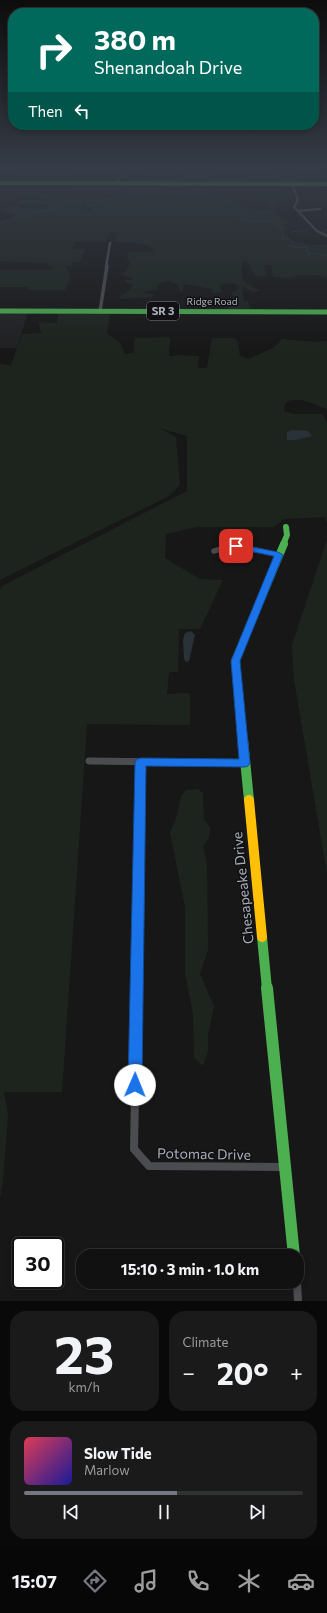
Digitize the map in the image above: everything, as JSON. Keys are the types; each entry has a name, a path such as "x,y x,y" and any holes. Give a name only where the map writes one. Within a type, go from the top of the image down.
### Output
{"main road":[{"name":"Ridge Road","path":"0,311 327,312"},
{"name":"Chesapeake Drive","path":"286,527 287,535 236,661 293,1249"}],"street":[{"path":"316,230 327,236"},
{"path":"100,311 110,243"},
{"path":"214,551 221,548 236,546 278,555"},
{"path":"89,761 245,763"},
{"name":"Potomac Drive","path":"141,762 134,1149 149,1166 285,1168"},
{"path":"297,1289 298,1301"}],"shaded area":[{"path":"0,230 283,230 291,240 311,245 327,245 327,278 316,275 298,275 292,278 273,277 271,265 264,265 267,276 255,276 248,262 242,261 242,274 244,281 260,291 252,292 244,287 242,289 244,302 248,301 250,309 228,309 229,303 234,297 231,293 240,287 236,284 230,283 220,286 222,292 214,293 211,292 213,289 183,284 183,292 180,292 177,284 168,281 157,284 158,290 143,293 154,294 153,297 122,299 119,297 129,291 133,284 126,283 125,280 131,280 133,278 122,275 130,264 127,258 128,252 154,252 151,247 146,244 112,242 120,235 118,232 110,232 105,242 75,242 73,249 85,249 80,262 73,262 71,266 65,266 71,277 65,290 27,290 28,287 0,287 0,270 53,270 52,267 45,263 0,261"},
{"path":"0,312 28,312 17,348 0,348"},
{"path":"58,314 110,314 107,333 121,344 125,354 133,353 135,338 170,337 169,356 199,356 198,368 207,368 212,338 235,338 238,343 240,356 248,359 273,348 282,339 316,342 327,341 327,409 306,401 291,400 286,402 284,411 293,414 323,414 327,423 327,523 325,517 284,519 274,527 197,527 166,534 165,558 200,579 223,580 200,629 179,629 178,672 169,672 167,694 190,693 190,725 87,724 62,1092 4,1092 8,1115 0,1199 0,590 2,586 187,491 187,436 159,428 176,437 180,485 169,496 0,580 0,364 11,365 22,334 43,333 40,330 39,322 57,323"},
{"path":"293,430 308,431 312,436 296,440 287,440 287,432"},
{"path":"327,540 327,874 294,680 292,645"},
{"path":"191,631 195,635 189,661 186,662 184,659 183,640 185,633"},
{"path":"198,789 203,793 204,819 210,827 209,838 203,846 207,863 208,950 200,974 214,1006 208,1036 208,1051 203,1066 194,1058 193,1014 185,973 185,907 170,832 176,819 181,796 186,790"}],"waterway":[{"path":"282,230 283,238 290,239 293,242 289,246 308,248 305,251 309,252 308,255 313,253 327,256"},
{"path":"291,232 307,230"},
{"path":"323,231 327,230"}],"traffic: fast":[{"path":"0,311 327,312"},
{"path":"249,800 235,661 284,543 287,535 286,527"},
{"path":"262,937 293,1249"}],"traffic: slow":[{"path":"249,800 262,937"}],"route":[{"path":"135,1085 141,762 245,763 236,661 278,555 236,546"}]}
